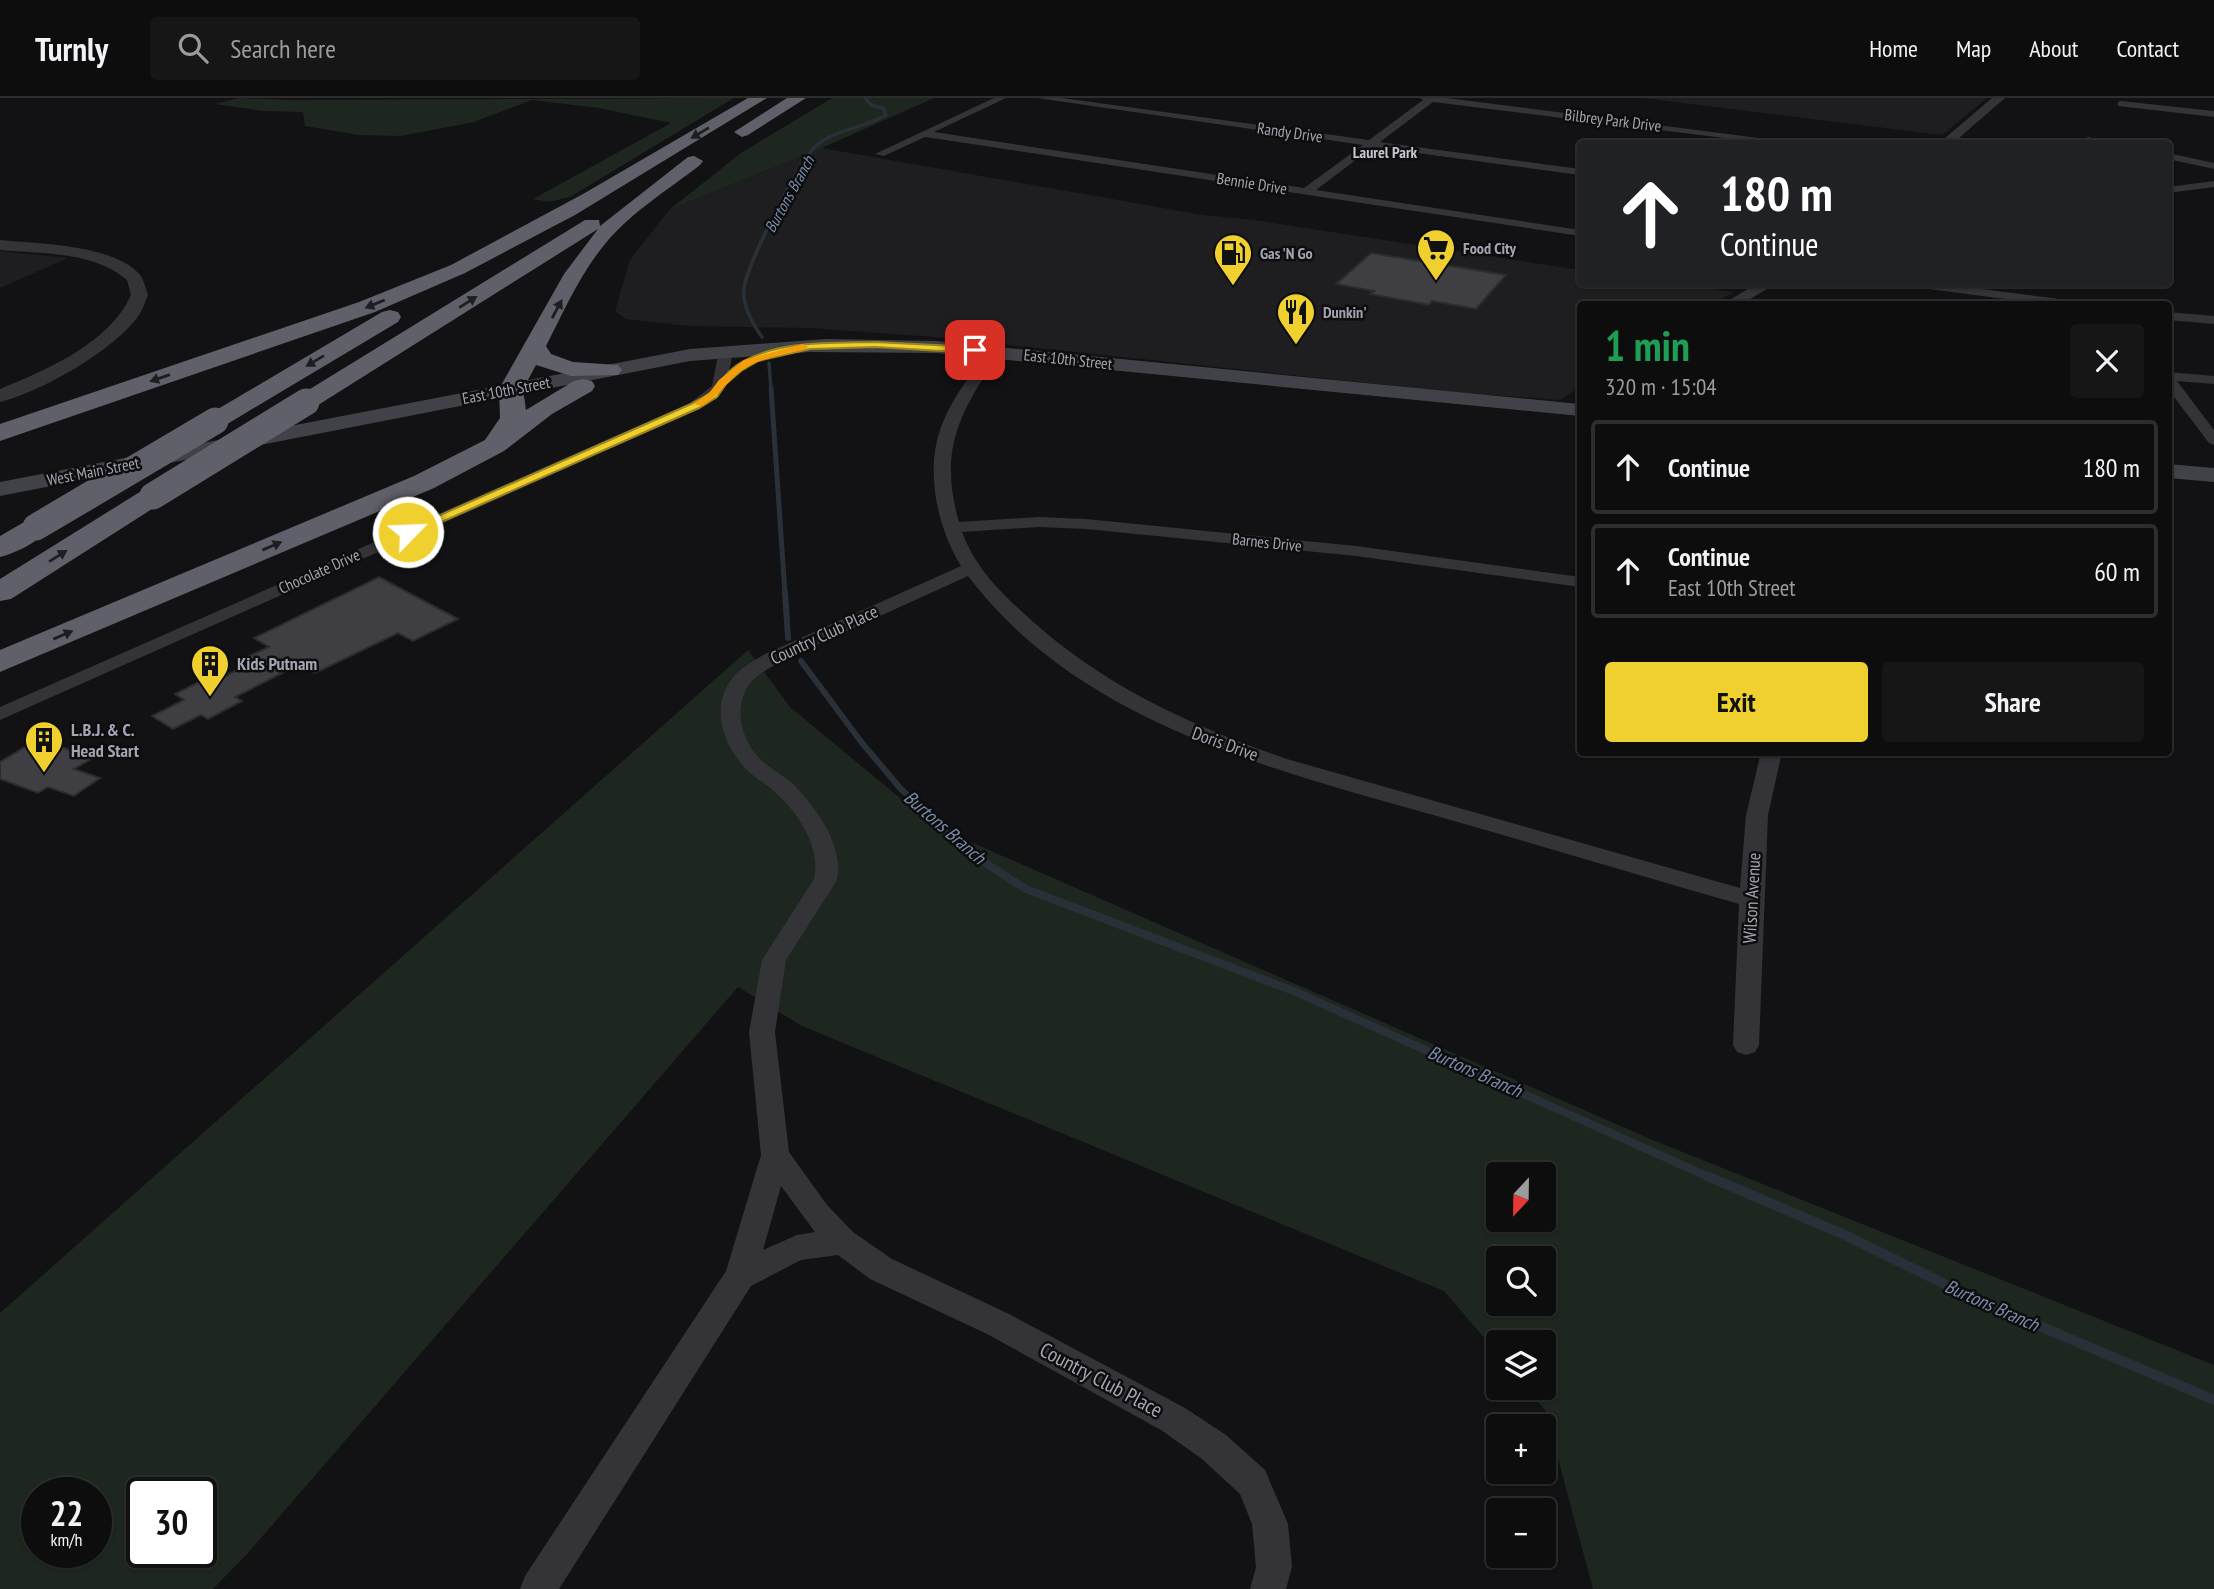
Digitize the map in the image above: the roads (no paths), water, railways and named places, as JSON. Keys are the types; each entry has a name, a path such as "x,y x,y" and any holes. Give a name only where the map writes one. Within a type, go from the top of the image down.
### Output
{"highway":[{"path":"0,548 759,98"},
{"path":"728,140 799,98"},
{"path":"0,592 700,158 600,238 583,261 512,395 513,419 495,444"},
{"path":"0,433 391,298 458,269 590,198"},
{"path":"536,348 541,359 559,367 610,370"},
{"path":"0,662 424,482 495,444 583,386"},
{"path":"479,396 512,395"}],"main road":[{"name":"East 10th Street","path":"0,502 512,395 610,370 691,355 725,355 810,346 875,344 994,352 1577,410"},
{"path":"722,382 748,362 787,349 810,346"},
{"path":"512,395 583,386 692,365 725,355"},
{"name":"East 10th Street","path":"186,453 479,396"},
{"name":"West Main Street","path":"0,489 186,453"},
{"path":"2172,471 2214,475"}],"street":[{"path":"880,154 1001,98"},
{"name":"Randy Drive","path":"1042,98 1577,172"},
{"name":"Bilbrey Park Drive","path":"1425,98 1768,140"},
{"path":"1949,140 1999,98"},
{"path":"1306,192 1431,99"},
{"path":"2121,104 2214,114"},
{"name":"Bennie Drive","path":"925,134 1577,233"},
{"path":"2172,157 2214,166"},
{"path":"2172,189 2214,184"},
{"path":"0,245 86,256 128,272 137,281 138,290 131,314 117,330 74,360 0,396"},
{"path":"1736,301 1762,287"},
{"path":"1943,287 2045,301"},
{"path":"2172,316 2214,320"},
{"name":"Doris Drive","path":"994,352 947,428 941,470 944,497 953,527 971,568 1027,629 1064,661 1115,695 1197,735 1287,766 1751,899"},
{"path":"722,382 725,355"},
{"path":"2172,378 2214,380"},
{"name":"Chocolate Drive","path":"0,713 695,406 714,395 722,382"},
{"path":"2172,383 2214,439"},
{"name":"Barnes Drive","path":"953,527 1039,522 1086,524 1356,551 1577,582"},
{"name":"Country Club Place","path":"538,1589 740,1276 775,1155 762,1032 774,960 825,880 827,871 824,847 807,814 785,789 752,763 737,741 729,722 732,698 745,676 772,658 971,568"},
{"name":"Wilson Avenue","path":"1746,1045 1757,814 1771,756"},
{"name":"Country Club Place","path":"775,1155 817,1214 842,1241 881,1269 998,1324 1173,1419 1214,1447 1254,1482 1270,1524 1274,1567 1268,1589"},
{"path":"740,1276 797,1248 842,1241"}],"waterway":[{"name":"Burtons Branch","path":"762,337 748,314 744,295 754,258 787,190 817,145 833,135 886,115 884,109 870,104 865,98"},
{"name":"Burtons Branch","path":"769,363 771,389"},
{"name":"Burtons Branch","path":"771,388 785,594"},
{"name":"Burtons Branch","path":"785,592 788,638"},
{"name":"Burtons Branch","path":"801,661 862,743 900,788 967,852"},
{"name":"Burtons Branch","path":"965,850 1026,889 1296,992 1711,1178"},
{"name":"Burtons Branch","path":"1707,1176 1845,1235 1969,1296 2214,1400"}],"place":[{"name":"Food City","path":"1436,282"},
{"name":"Gas 'N Go","path":"1233,287"},
{"name":"Dunkin'","path":"1296,346"},
{"name":"Kids Putnam","path":"210,698"},
{"name":"L.B.J. & C. Head Start","path":"44,774"}],"district":[{"name":"Laurel Park","path":"1385,152"}]}
